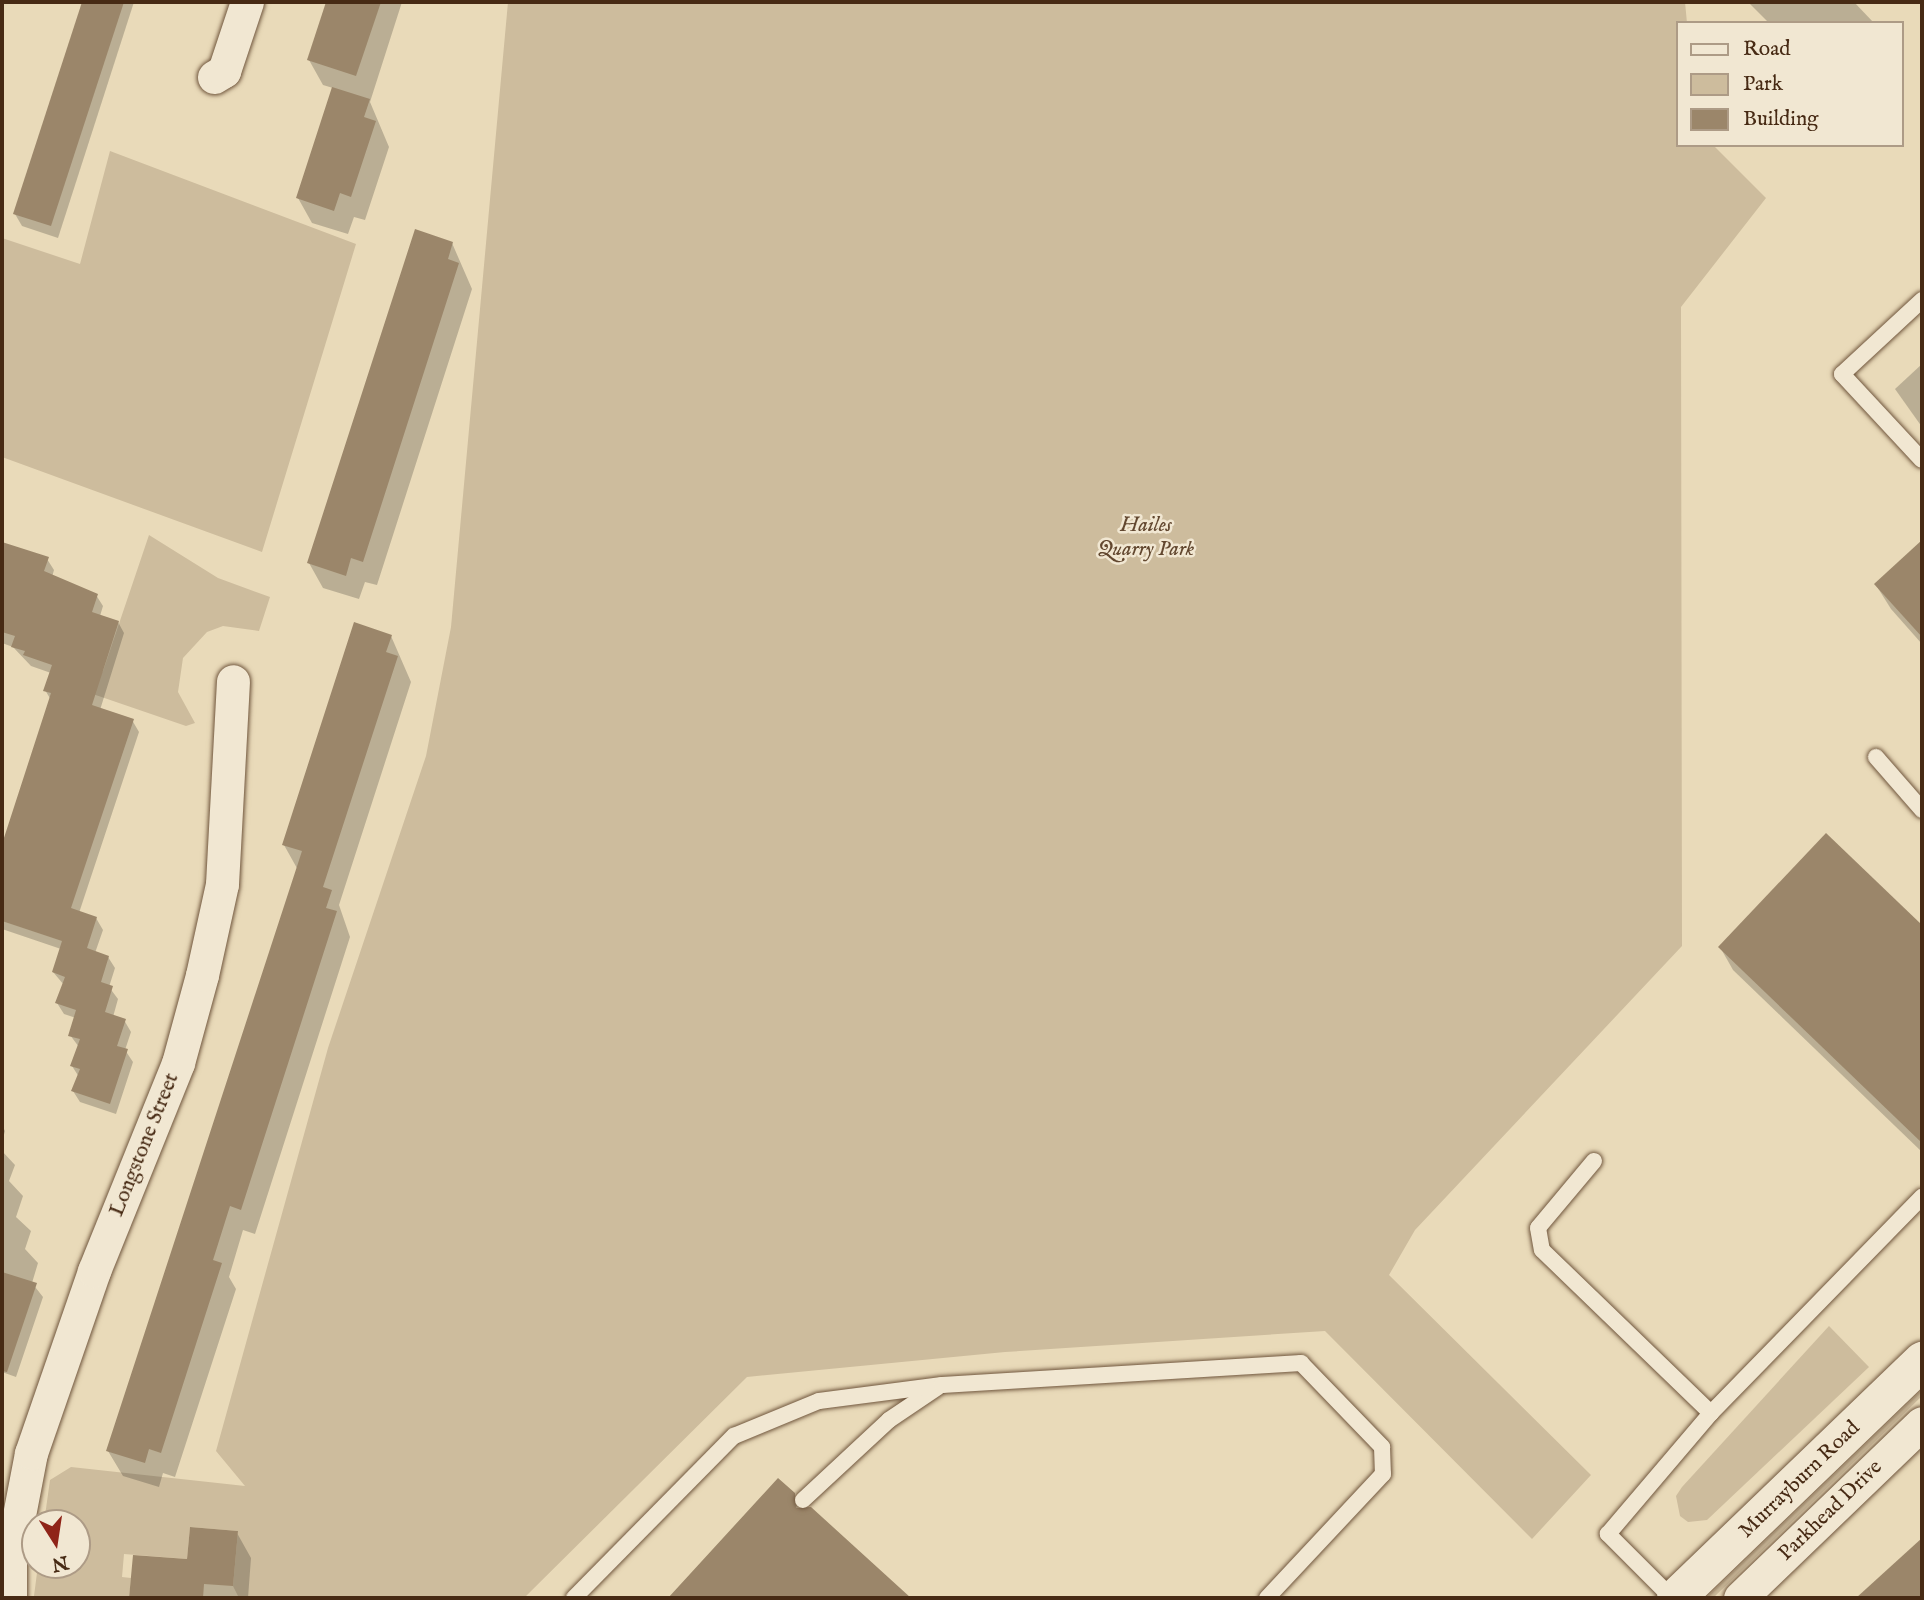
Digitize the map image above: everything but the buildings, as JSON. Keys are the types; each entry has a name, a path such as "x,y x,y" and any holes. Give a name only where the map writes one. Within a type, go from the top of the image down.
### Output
{"street":[{"path":"214,77 224,71 247,2"},
{"name":"Longstone Street","path":"10,1598 10,1504 31,1453 94,1271 178,1063 202,975 222,884 233,681"},
{"name":"Murrayburn Road","path":"1674,1598 1922,1361"},
{"name":"Parkhead Drive","path":"1740,1598 1922,1423"}],"lane":[{"path":"1922,300 1842,374 1922,460"},
{"path":"1876,757 1922,810"},
{"path":"1594,1161 1538,1228 1542,1250 1711,1413"},
{"path":"1674,1598 1608,1534 1711,1413 1922,1197"},
{"path":"574,1598 734,1436 819,1402 942,1385 1301,1363 1382,1447 1383,1474 1267,1598"},
{"path":"803,1500 890,1420 942,1385"}],"green space":[{"name":"Hailes Quarry Park","path":"508,2 1685,2 1687,21 1675,21 1675,147 1715,147 1766,198 1681,307 1682,946 1415,1230 1389,1275 1591,1475 1532,1539 1325,1331 1005,1352 747,1377 524,1598 239,1598 233,1586 238,1531 190,1527 187,1559 124,1554 122,1577 131,1578 129,1598 34,1596 36,1579 91,1579 91,1509 46,1509 50,1480 71,1467 245,1486 216,1451 328,1048 426,756 451,627"},
{"path":"110,151 356,244 262,552 2,457 2,238 80,264"},
{"path":"149,535 218,578 270,597 259,631 223,626 207,632 183,658 178,692 195,723 186,726 84,691 103,671"},
{"path":"1829,1326 1869,1367 1707,1520 1688,1522 1680,1516 1676,1496 1682,1487"},
{"path":"1922,1390 1922,1396 1713,1598 1706,1598"}]}
